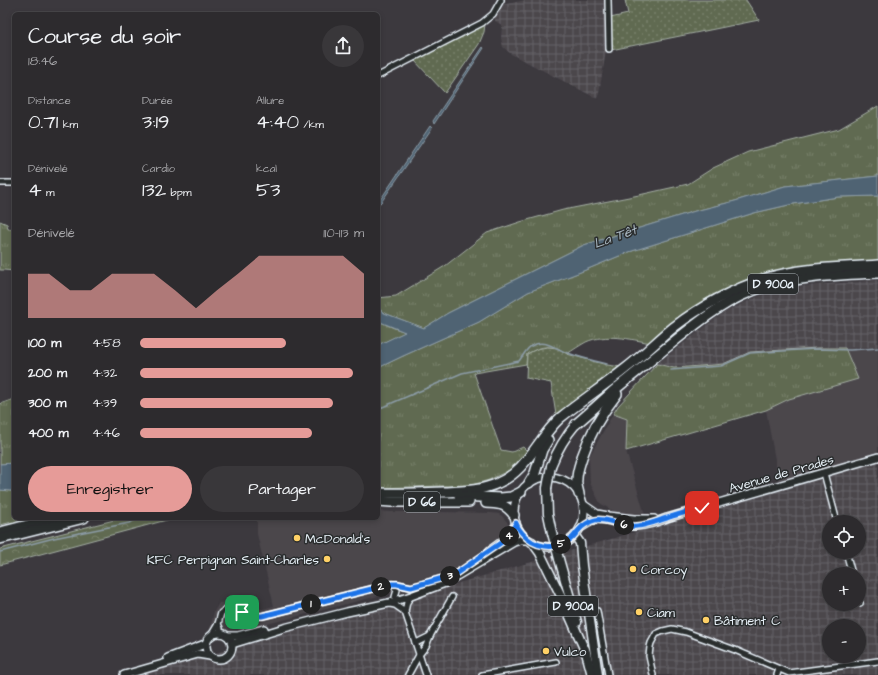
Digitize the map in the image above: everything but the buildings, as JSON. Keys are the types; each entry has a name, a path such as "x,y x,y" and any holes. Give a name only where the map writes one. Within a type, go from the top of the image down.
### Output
{"highway":[{"name":"D 900a","path":"576,424 584,412 662,344 706,308 728,294 768,278 791,273 819,269 878,265"},
{"name":"D 900a","path":"576,424 695,324 723,305 749,292 802,278 878,273"},
{"path":"380,494 469,491 486,488 499,483 524,464 552,426 568,412 626,368 674,327 699,310 728,294"},
{"path":"529,483 535,473 542,450 560,425 607,389 699,310"},
{"path":"579,494 577,480 579,466 590,436 604,410 617,393 682,335"},
{"name":"D 66","path":"380,501 501,498 521,492"},
{"name":"D 66","path":"380,494 406,497 466,499 503,505 508,508 515,519"},
{"path":"0,532 47,520"},
{"path":"0,539 76,520"}],"main road":[{"name":"D 900a","path":"576,424 568,433 551,466 547,488 548,514 559,559 592,675"},
{"name":"Avenue de Prades","path":"580,528 594,520 636,526 654,523 878,457"},
{"path":"210,656 206,649 206,640 212,634 220,633 228,636 238,636 395,597 454,575 502,542 510,534 515,519 515,506 517,499 529,483 540,478 556,478 567,482 579,494 584,505 583,521 580,528 575,536 564,543 552,546 539,545 530,541 520,540 514,542 445,583 411,596 389,603 284,628 232,644"},
{"name":"Avenue de Prades","path":"584,505 597,514 608,516 652,520 667,518"},
{"path":"515,519 520,532 540,553 586,653"},
{"path":"575,536 580,543 598,675"},
{"path":"123,675 198,654 218,659 226,656 231,650 232,644 228,636"},
{"path":"123,675 206,644"}],"street":[{"path":"380,75 482,23 494,14 501,0"},
{"path":"608,0 609,49"},
{"path":"0,183 12,182"},
{"path":"824,473 835,515"},
{"path":"212,634 218,624 221,613 226,609 233,608 250,616 262,616 392,584 411,587 454,575"},
{"path":"392,584 397,590 395,597"},
{"path":"411,596 407,602 405,612 426,675"},
{"path":"408,675 419,655 426,646 452,597"},
{"path":"389,603 405,612"},
{"path":"597,611 608,675"},
{"path":"218,624 220,633"},
{"path":"653,675 649,656 651,643 656,634 663,630 672,629 686,632 735,650 789,673 878,661"},
{"path":"415,642 430,636"},
{"path":"482,675 496,674 556,662"},
{"path":"777,675 779,669"}],"shaded area":[{"path":"526,0 605,0 606,51 598,99 511,54 503,47 501,38 502,25 495,21 495,16 501,5"},
{"path":"878,280 878,347 818,348 746,353 723,364 674,368 657,364 727,311 767,293 803,286"},
{"path":"878,347 878,453 779,482 766,410 789,399 857,379 845,348"},
{"path":"613,414 627,419 626,451 645,515 616,513 600,503 590,483 589,457"},
{"path":"878,462 878,675 140,675"},
{"path":"380,511 492,513 502,516 509,526 506,532 499,538 452,571 406,589 239,631 232,632 224,628 209,633 214,612 219,603 235,601 249,608 263,609 274,606 257,534 257,520 380,520"}],"green space":[{"path":"625,0 746,0 759,20 606,51 606,19 628,14"},
{"path":"485,24 484,32 479,44 445,93 414,60"},
{"path":"878,106 878,176 785,186 695,211 584,245 448,313 424,328 384,313 380,310 380,298 396,296 445,266 487,233 563,210 688,184 713,168 748,152 839,129"},
{"path":"878,196 878,261 795,267 766,273 741,282 711,296 688,311 651,343 610,337 594,339 586,342 567,354 552,347 542,347 527,354 526,364 474,373 501,450 512,452 523,447 528,452 512,469 489,480 472,485 380,488 380,367 479,322 528,292 629,252 754,213 793,204 838,197"},
{"path":"0,221 7,224 8,229 12,229 12,271 0,270"},
{"path":"380,322 406,332 380,344"},
{"path":"547,347 558,348 567,354 607,365 622,367 556,415 551,383 526,378 527,354 537,349"},
{"path":"845,348 858,379 789,399 766,410 626,451 627,419 613,414 618,406 657,364 674,368 713,365 723,364 750,352"},
{"path":"12,400 12,463 0,464 0,404"},
{"path":"0,490 12,491 12,520 21,520 0,525"},
{"path":"114,520 167,520 0,565 0,549"}],"water":[{"path":"483,47 484,48 434,124 433,121"},
{"path":"430,126 432,128 380,203 380,200"},
{"name":"La Têt","path":"878,176 878,196 838,197 793,204 754,213 629,252 528,292 479,322 380,367 380,344 405,332 380,322 380,310 384,313 424,328 448,313 584,245 695,211 785,186"},
{"path":"12,463 12,491 0,490 0,464"}],"waterway":[{"path":"380,408 462,373 519,361 529,348 538,343 547,344 564,352 607,364"},
{"path":"671,370 721,366 750,353 817,349 850,350 878,348"},
{"path":"0,552 54,538 129,523 136,520"}],"place":[{"name":"McDonald's","path":"297,538"},
{"name":"KFC Perpignan Saint-Charles","path":"327,559"},
{"name":"Corcoy","path":"633,569"},
{"name":"Ciam","path":"639,612"},
{"name":"Bâtiment C","path":"706,620"},
{"name":"Vulco","path":"546,651"}],"route":[{"path":"242,612 250,616 262,616 392,584 411,587 454,575 502,542 510,534 516,523 520,532 529,540 546,547 558,545 570,540 575,536 580,528 594,520 636,526 654,523 702,508"}]}
